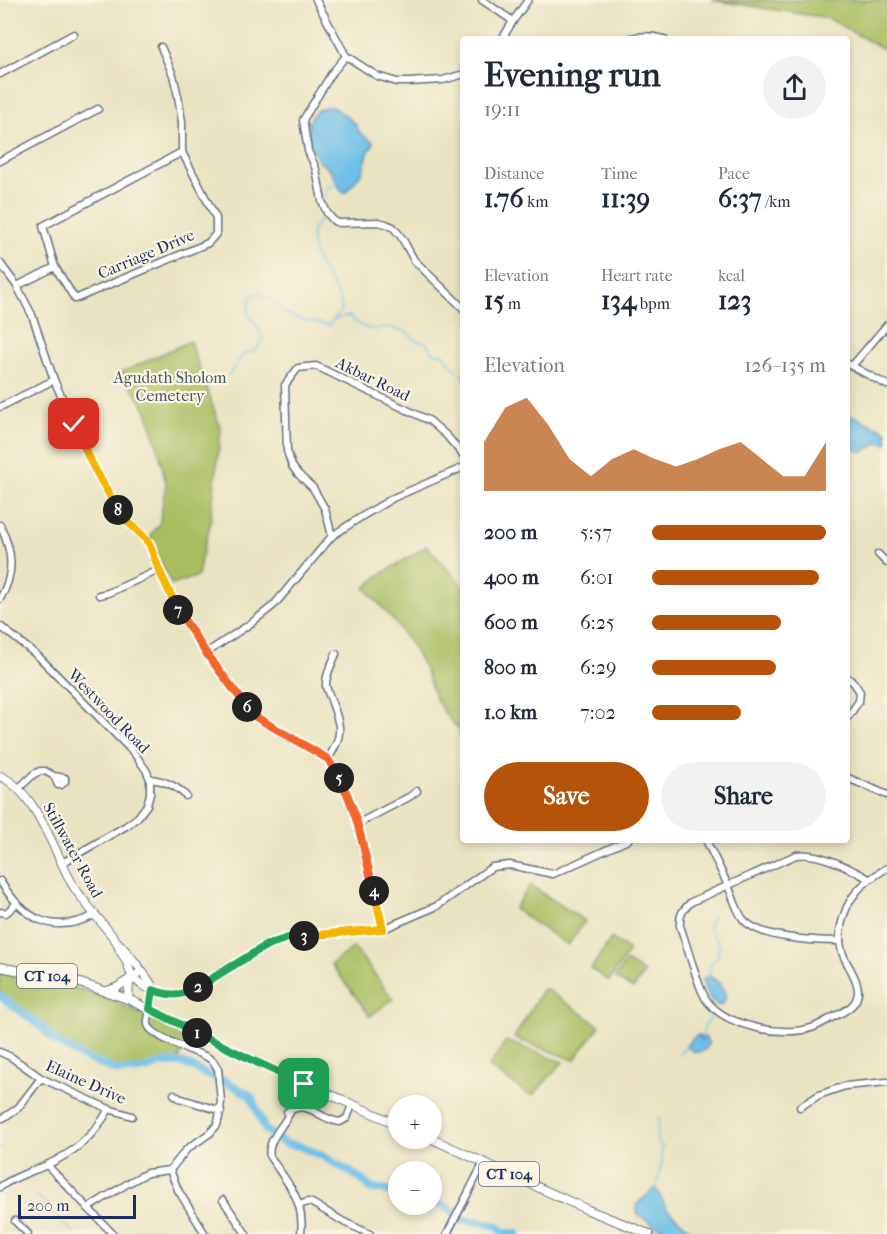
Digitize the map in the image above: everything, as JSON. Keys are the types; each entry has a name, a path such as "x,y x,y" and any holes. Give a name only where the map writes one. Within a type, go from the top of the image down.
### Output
{"main road":[{"name":"Stillwater Road","path":"0,776 19,788 28,799 75,888 124,948 150,982 153,990"},
{"name":"Stillwater Road","path":"117,942 132,977"},
{"name":"CT 104","path":"0,968 77,982 128,999 256,1062 388,1120"},
{"path":"106,991 116,988 137,974 143,974"},
{"path":"132,977 153,990 150,1009"},
{"path":"128,999 132,977"},
{"name":"CT 104","path":"442,1143 583,1208 649,1234"}],"street":[{"path":"316,0 346,56 377,76 397,82 443,80 460,75"},
{"path":"482,0 513,21"},
{"path":"504,36 528,0"},
{"path":"0,74 74,34"},
{"name":"Carriage Drive","path":"55,267 75,299 208,243 216,234 216,218 182,152 180,102 175,80 161,47"},
{"path":"346,56 332,73 303,120 308,151 316,169 324,207 334,221 339,223 378,222 393,227 414,260 460,305"},
{"path":"0,161 98,109"},
{"path":"17,286 55,267 43,226 182,152"},
{"path":"0,263 17,286 39,332 54,380 95,470 120,514 150,545 175,605 206,653 254,716 328,759 346,790 357,824 383,929"},
{"path":"887,325 850,365 887,385"},
{"name":"Akbar Road","path":"332,536 325,509 313,488 292,466 287,451 285,385 298,368 316,366 430,421 460,451"},
{"path":"0,407 54,380"},
{"path":"206,653 274,605 332,536 393,498 460,469"},
{"path":"0,525 9,548 11,561 10,575 0,599"},
{"path":"878,555 887,563"},
{"path":"99,595 159,570"},
{"name":"Westwood Road","path":"0,626 39,657 134,753 150,779 147,805 138,817 62,863"},
{"path":"328,759 340,735 339,722 326,686 328,672 336,654"},
{"path":"850,680 860,692 859,701 850,714"},
{"path":"19,788 40,771 54,776"},
{"path":"150,779 159,780 181,790 186,796"},
{"path":"850,779 887,795"},
{"path":"357,824 417,791"},
{"path":"153,990 168,995 185,994 267,945 288,938 383,929 437,906 492,867 510,865 553,874 621,843"},
{"path":"707,843 742,918 749,926 762,932 808,941 840,941"},
{"path":"869,879 826,859 812,854 803,854 796,855 691,902 683,909 680,926 703,994 710,1005 741,1024 768,1030 813,1027 845,1011 856,1000 858,992 856,981 843,956 840,941 843,916 847,904 857,891 869,879 887,868"},
{"path":"0,881 2,890 16,904 27,914 43,921 70,924 95,915"},
{"path":"0,912 6,914 16,904"},
{"path":"88,1208 147,1173 170,1170 182,1153 204,1138 216,1125 221,1111 218,1070 213,1061 152,1031 148,1023 150,1009"},
{"name":"Elaine Drive","path":"0,1052 41,1078 109,1109 132,1116"},
{"path":"3,1118 18,1108 41,1078"},
{"path":"800,1107 819,1095 845,1086 887,1082"},
{"path":"174,1094 179,1098 221,1111"},
{"path":"301,1234 302,1218 299,1205 270,1157 270,1145 281,1128 280,1122 285,1115 297,1107 303,1107 334,1122 340,1122 347,1118 352,1105"},
{"path":"0,1187 13,1178 47,1165 79,1146 101,1124 109,1109"},
{"path":"447,1234 483,1162"},
{"path":"47,1165 113,1234"},
{"path":"170,1170 178,1190 205,1234"},
{"path":"223,1200 246,1234"},
{"path":"299,1205 312,1203 370,1234"},
{"path":"15,1221 28,1234"}],"green space":[{"path":"712,0 887,0 887,51 827,18"},
{"name":"Agudath Sholom Cemetery","path":"190,341 221,429 210,525 198,576 172,585 149,540 159,525 166,484 159,451 147,411 122,372"},
{"path":"427,546 460,583 460,730 440,706 425,670 411,645 365,588 378,576"},
{"path":"530,885 585,921 568,945 514,909"},
{"path":"611,938 629,951 609,981 591,969"},
{"path":"354,947 393,999 370,1016 331,964"},
{"path":"626,961 644,973 633,989 615,978"},
{"path":"0,972 59,982 189,1031 178,1062 140,1070 93,1063 0,993"},
{"path":"546,989 600,1026 574,1060 514,1038 542,990"},
{"path":"506,1041 563,1062 534,1094 529,1095 489,1067"}],"water":[{"path":"326,107 333,107 344,114 355,124 360,133 373,142 363,171 346,192 343,192 330,170 320,162 312,147 308,131 312,116"},
{"path":"850,415 887,432 887,444 879,442 863,452 850,448"},
{"path":"709,976 718,982 723,990 726,997 722,1005 719,1006 713,1002 704,988 702,980"},
{"path":"698,1035 701,1042 705,1037 709,1044 699,1052 686,1046"},
{"path":"654,1189 657,1190 667,1209 695,1234 670,1234 638,1215 636,1205"}],"waterway":[{"path":"324,197 329,186 337,184"},
{"path":"229,375 245,353 255,351 263,339 248,314 250,297 260,293 285,313 302,320 329,325 342,310 336,291 315,258 312,231 322,218 321,208"},
{"path":"335,319 349,316 368,328 387,327 398,331 404,330 417,341 425,342 434,353 444,354 460,373"},
{"path":"709,975 711,963 718,956 718,949 721,946 708,928 712,917"},
{"path":"0,996 42,1027 55,1041 83,1057 118,1071 149,1068 160,1063 183,1063 225,1081 252,1098 265,1130 286,1144 299,1146 321,1155 357,1176 372,1189 388,1191"},
{"path":"699,1043 705,1025 711,1016"},
{"path":"679,1055 689,1046"},
{"path":"656,1190 662,1162 662,1146 657,1141 659,1116"},
{"path":"35,1196 45,1202 75,1234"},
{"path":"442,1205 448,1207 462,1220 498,1226 502,1232 517,1234"}],"route":[{"path":"74,424 92,464 120,514 150,545 175,605 206,653 254,716 328,759 346,790 357,824 383,929 288,938 267,945 185,994 168,995 153,990 150,1009 304,1084"}]}
